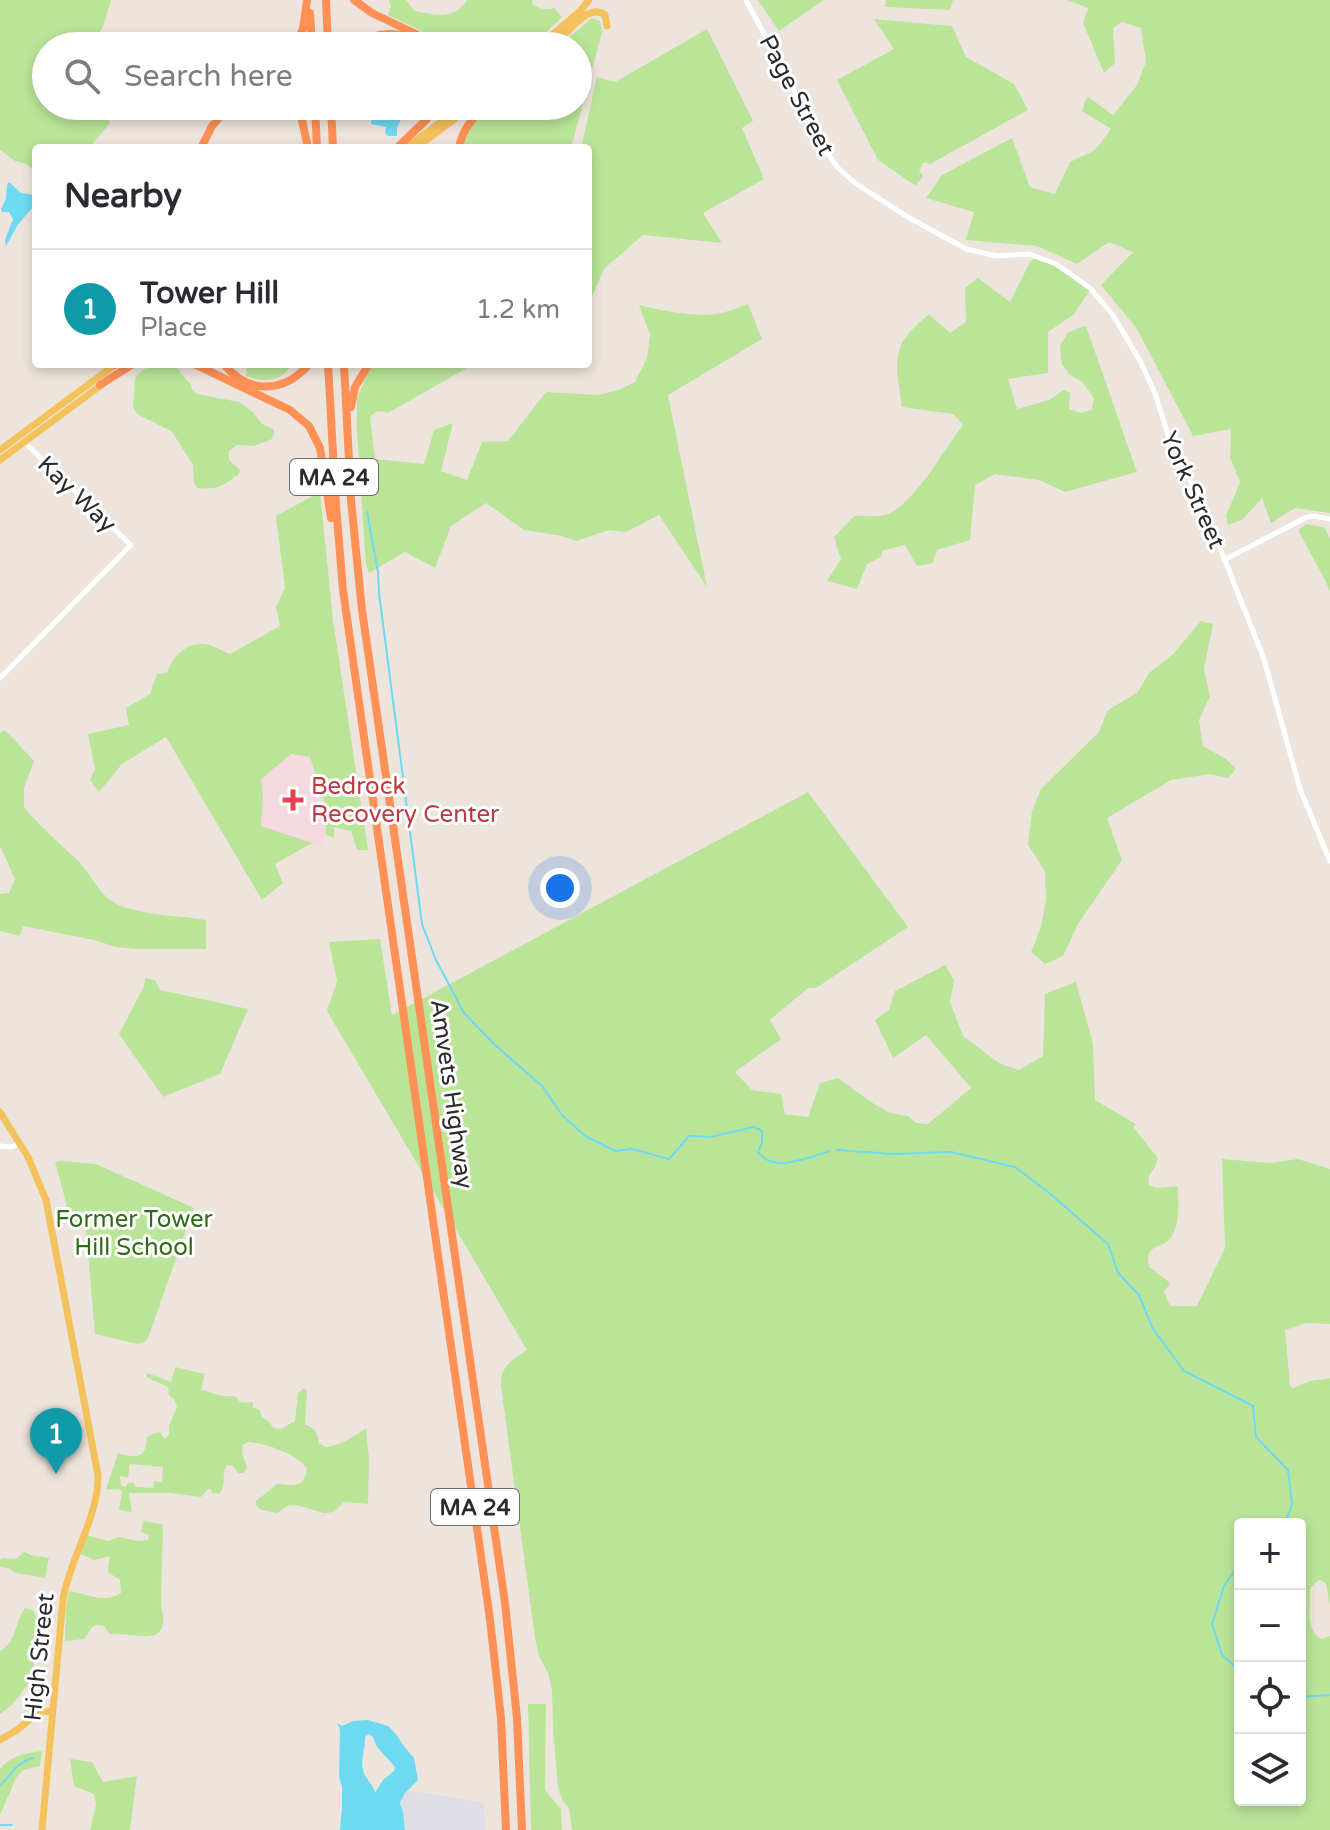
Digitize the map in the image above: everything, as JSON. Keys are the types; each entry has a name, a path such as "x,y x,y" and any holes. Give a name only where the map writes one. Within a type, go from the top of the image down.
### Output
{"highway":[{"path":"302,32 308,0"},
{"path":"308,0 311,32"},
{"path":"326,0 327,32"},
{"path":"354,0 372,13 412,32"},
{"path":"200,144 210,120"},
{"path":"201,144 217,120"},
{"path":"302,120 307,144"},
{"path":"316,120 317,144"},
{"path":"333,120 333,144"},
{"path":"401,144 426,120"},
{"path":"460,144 472,120"},
{"path":"100,385 124,368"},
{"path":"202,368 290,410 309,426 321,456 343,590"},
{"path":"228,368 244,382 269,387 290,381 305,368"},
{"name":"Amvets Highway","path":"328,368 343,590 493,1635 506,1830"},
{"name":"Amvets Highway","path":"344,368 356,556 364,627 505,1603 516,1710 522,1830"},
{"path":"350,476 352,399 357,380 366,368"}],"main road":[{"path":"558,32 589,0"},
{"path":"568,31 580,11"},
{"path":"568,31 596,11 605,15 607,26"},
{"path":"411,144 443,120"},
{"path":"421,144 453,120"},
{"path":"2,455 111,368"},
{"path":"2,455 100,385"},
{"path":"0,1112 20,1144"},
{"name":"High Street","path":"20,1144 36,1173 50,1216 97,1463 97,1492 66,1587 42,1830"},
{"path":"0,1740 21,1728 40,1711 53,1711"}],"street":[{"name":"Page Street","path":"746,0 836,166 893,209 937,234"},
{"name":"York Street","path":"937,234 979,253 996,256 1029,254 1046,259 1081,280 1119,324 1155,393 1169,438 1205,510 1264,659 1300,789 1330,861"},
{"name":"Kay Way","path":"0,678 131,545 24,442"},
{"path":"1224,560 1305,518 1330,519"},
{"path":"0,1146 20,1144"}],"shaded area":[{"name":"Bedrock Recovery Center","path":"291,754 310,757 325,804 326,835 321,846 261,826 261,779"},
{"path":"401,1789 484,1803 485,1830 402,1830"}],"green space":[{"path":"0,0 111,0 100,32 32,32 32,120 109,120 110,123 92,144 32,144 32,169 0,150"},
{"path":"389,0 406,0 415,11 437,15 457,11 467,0 532,0 532,4 540,8 554,8 562,17 546,32 424,32 388,15"},
{"path":"758,0 824,0 779,31"},
{"path":"886,0 953,0 950,10 885,7"},
{"path":"1067,0 1330,0 1330,513 1295,508 1271,523 1262,498 1242,520 1228,525 1226,516 1240,482 1230,457 1231,429 1193,436 1137,329 1101,285 1133,252 1109,242 1077,264 1037,246 966,240 974,212 926,198 942,175 1012,138 1030,187 1055,194 1070,162 1095,150 1111,129 1082,111 1087,96 1113,115 1137,85 1146,62 1141,28 1122,22 1113,28 1115,63 1104,73 1083,23 1088,8"},
{"path":"592,18 600,21 602,32 592,69 592,32 576,32"},
{"path":"874,19 952,26 966,57 1014,84 1028,110 930,164 924,162 919,171 923,176 916,186 878,160 837,80 894,49"},
{"path":"707,29 753,121 742,128 764,179 703,213 722,243 643,235 604,269 592,297 592,144 582,144 587,120 592,120 592,99 597,77 615,82"},
{"path":"477,120 578,120 572,144 463,144 468,130"},
{"path":"1037,256 1091,289 1073,315 1048,332 1048,373 1008,379 1017,409 1049,400 1064,390 1070,393 1069,409 1081,413 1092,410 1094,398 1082,382 1062,365 1060,346 1068,332 1086,326 1137,472 1065,492 1039,480 995,474 975,485 970,540 937,550 933,563 917,566 905,545 882,551 881,557 867,564 857,589 827,581 841,559 834,537 854,516 885,515 906,501 963,425 953,414 902,407 897,366 899,350 905,339 929,314 950,333 966,322 965,288 978,278 1010,302 1030,262"},
{"path":"748,304 762,339 668,395 707,587 659,515 626,532 609,530 576,541 524,530 486,503 451,526 435,568 405,552 369,573 366,565 357,399 371,368 467,368 388,413 376,412 370,418 375,459 424,464 434,430 453,423 441,471 467,480 482,442 508,441 546,392 598,395 635,382 647,358 650,335 639,305 678,313 721,313"},
{"path":"177,368 197,394 239,402 253,412 262,424 273,429 272,439 254,446 237,445 229,451 229,460 240,470 239,474 215,488 197,488 193,465 171,431 137,414 133,406 135,379 145,369"},
{"path":"247,368 289,368 278,378 259,380 246,376"},
{"path":"320,492 333,620 368,850 357,850 351,831 334,827 334,838 326,835 325,804 310,757 291,754 261,779 261,826 312,843 275,864 283,883 262,900 166,737 122,764 99,792 90,780 95,769 88,734 129,725 126,708 150,694 157,674 167,673 176,656 192,645 205,644 230,654 280,626 276,607 285,588 276,516"},
{"path":"1306,524 1324,527 1330,539 1330,592 1298,530"},
{"path":"1201,621 1213,624 1204,669 1210,696 1199,720 1203,746 1226,759 1236,769 1228,778 1210,774 1171,780 1107,818 1122,860 1078,924 1063,956 1045,964 1031,952 1041,927 1046,899 1045,871 1028,845 1032,811 1041,789 1099,732 1108,710 1138,692 1149,673 1173,654"},
{"path":"5,730 34,761 24,788 24,807 30,814 77,860 112,901 129,909 206,920 206,949 116,947 23,926 20,936 0,931 0,894 9,893 15,879 0,846 0,733"},
{"path":"808,792 908,927 816,988 808,988 770,1020 781,1039 735,1072 752,1090 781,1094 785,1114 808,1117 820,1083 838,1078 890,1113 928,1124 971,1088 926,1035 893,1058 875,1020 889,1010 895,991 945,965 954,980 950,1002 963,1036 999,1063 1019,1070 1043,1056 1045,994 1076,982 1093,1044 1095,1100 1136,1124 1133,1127 1158,1158 1148,1178 1149,1185 1157,1188 1178,1186 1175,1230 1168,1241 1149,1253 1148,1259 1149,1267 1170,1285 1164,1291 1170,1306 1197,1306 1225,1248 1222,1159 1271,1163 1298,1159 1330,1169 1330,1324 1307,1323 1285,1330 1290,1385 1293,1388 1330,1378 1330,1606 1326,1584 1319,1580 1310,1588 1310,1623 1322,1639 1330,1636 1330,1830 572,1830 569,1808 562,1800 558,1787 552,1691 535,1638 501,1386 505,1368 527,1350 327,1011 337,981 329,942 380,939 392,1015"},
{"path":"145,978 155,980 160,990 248,1009 220,1074 163,1097 119,1034 144,986"},
{"name":"Former Tower Hill School","path":"55,1162 96,1164 194,1208 148,1338 143,1343 95,1334 86,1229 73,1228"},
{"path":"175,1367 205,1374 201,1390 235,1396 242,1402 253,1402 253,1408 259,1409 262,1417 274,1428 281,1429 295,1421 298,1393 304,1388 307,1391 305,1425 314,1429 319,1443 325,1447 347,1440 366,1428 368,1504 344,1502 334,1512 324,1513 289,1505 277,1513 261,1510 256,1501 277,1484 297,1485 306,1475 307,1468 280,1450 248,1442 243,1445 242,1453 247,1467 244,1473 238,1473 233,1466 227,1465 219,1494 212,1493 211,1489 201,1497 129,1493 132,1512 119,1510 122,1490 106,1489 118,1453 138,1456 144,1450 147,1437 154,1433 160,1432 165,1439 177,1407 168,1387 146,1377 147,1373 171,1382","holes":["130,1464 163,1467 162,1482 154,1481 153,1488 136,1487 133,1482 125,1487 121,1485 120,1476 128,1478"]},
{"path":"143,1521 163,1524 161,1629 156,1634 140,1636 110,1634 104,1626 97,1625 84,1639 65,1641 69,1591 102,1598 121,1593 120,1580 108,1572 110,1556 94,1560 81,1554 87,1535 108,1541 119,1537 148,1540 149,1535 141,1532"},
{"path":"24,1552 49,1558 45,1578 0,1567 2,1558 16,1559"},
{"path":"25,1608 33,1610 37,1618 32,1653 34,1664 29,1683 12,1705 0,1714 0,1651 10,1643"},
{"path":"528,1704 546,1704 545,1790 561,1809 562,1830 531,1830"},
{"path":"42,1751 40,1766 23,1770 16,1778 0,1815 0,1769 19,1756"},
{"path":"70,1759 92,1762 103,1782 137,1776 130,1830 90,1830 96,1805 94,1794 74,1786"}],"water":[{"path":"371,120 401,120 397,136 388,136 386,127 371,124"},
{"path":"9,182 21,193 32,194 32,208 6,246 5,240 13,219 9,212 2,212 1,209 6,199"},
{"path":"368,1720 388,1726 414,1758 418,1780 400,1803 405,1830 340,1830 342,1787 339,1777 340,1730 337,1723 342,1726","holes":["369,1734 377,1747 395,1767 375,1793 362,1766 365,1737"]}],"waterway":[{"path":"367,512 378,572 422,924 436,960 464,1013 542,1086 562,1115 585,1136 615,1151 632,1149 669,1159 689,1136 710,1137 754,1127 762,1131 758,1152 773,1162 792,1162 830,1151"},
{"path":"837,1150 893,1154 951,1152 1015,1167 1048,1192 1108,1244 1118,1273 1139,1295 1153,1329 1184,1371 1253,1406 1256,1437 1288,1470 1292,1504 1287,1518"},
{"path":"1234,1572 1224,1586 1212,1624 1222,1655 1234,1666"},
{"path":"1306,1697 1330,1695"},
{"path":"0,1785 17,1767 33,1758"},
{"path":"0,1825 12,1825"}],"place":[{"name":"Bedrock Recovery Center","path":"293,800"},
{"name":"Tower Hill","path":"56,1474"}]}
